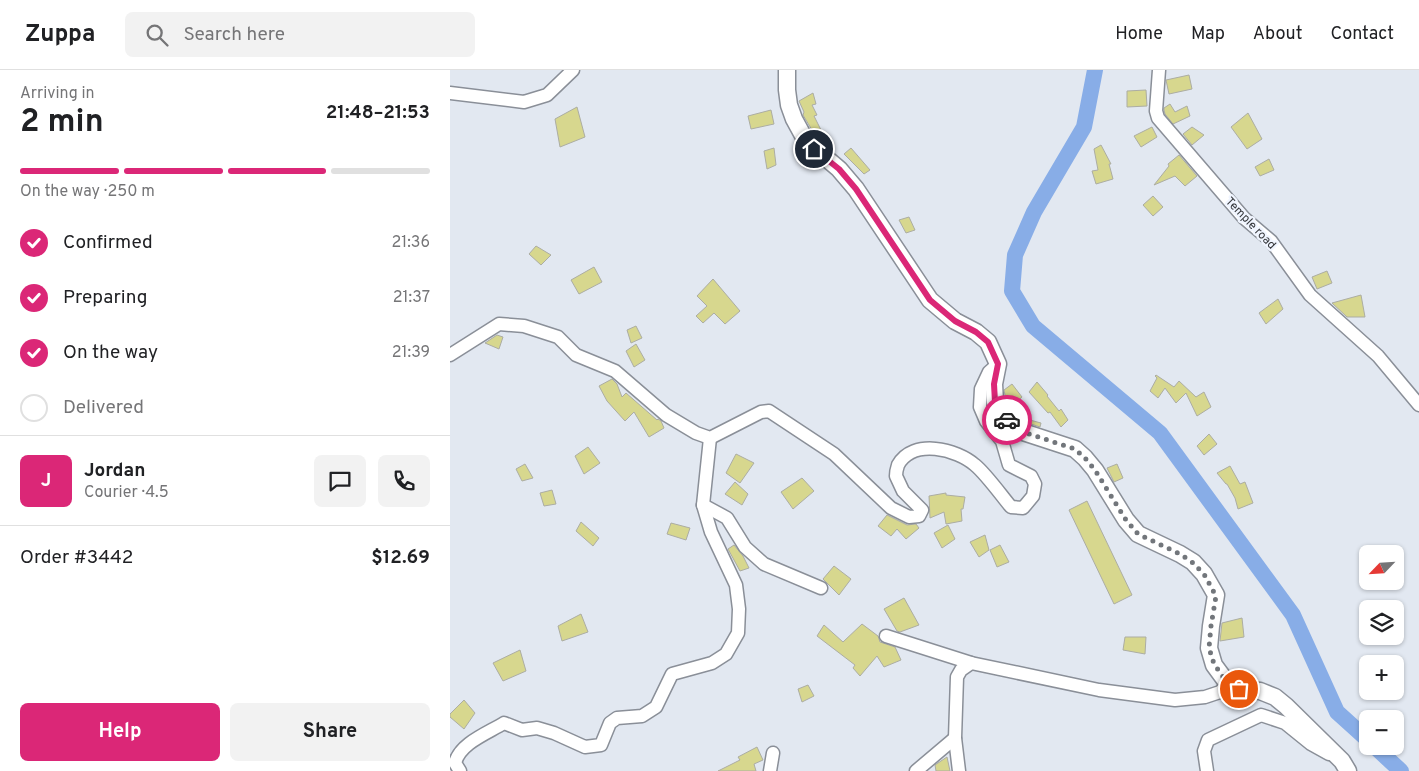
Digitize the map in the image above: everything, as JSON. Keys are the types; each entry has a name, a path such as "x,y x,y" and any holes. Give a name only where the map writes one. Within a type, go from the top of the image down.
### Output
{"main road":[{"path":"788,70 787,90 790,105 794,119 806,141 839,169 856,189 930,300 955,321 976,332 988,342 998,364 994,384 995,402 1005,419 1017,430 1075,449 1095,470 1126,520 1138,534 1180,554 1192,562 1204,574 1216,596 1209,648 1214,664 1228,684 1239,689 1260,691 1275,696 1345,766"}],"street":[{"path":"450,93 524,102 547,95 573,70"},
{"name":"Temple road","path":"1159,70 1156,111 1158,118 1244,218 1271,241 1310,295 1378,356 1419,405"},
{"path":"450,355 499,324 524,326 558,337 576,355 614,371 666,415 710,438"},
{"path":"710,438 761,412 770,412 834,454 891,508 909,517 919,516 922,510 903,491 896,476 898,465 907,455 922,448 951,452 975,464 1011,507 1023,508 1032,496 1035,484 1031,476 1009,465 1002,441 986,421 980,407 982,390 989,372 998,364"},
{"path":"460,771 455,763 456,758 468,744 504,723 522,730 538,728 585,747 601,745 610,723 617,718 642,716 656,707 672,674 712,663 726,654 738,633 739,609 736,585 710,532 703,505 710,438"},
{"path":"703,505 727,518 746,547 764,564 821,588"},
{"path":"886,636 971,663 1099,690 1175,700 1205,697 1220,692 1228,684"},
{"path":"959,771 955,738 957,677 961,670 971,663"},
{"path":"1207,771 1204,751 1208,740 1261,715 1285,723 1311,744 1345,766"},
{"path":"916,771 955,738"},
{"path":"770,771 773,753"}],"building":[{"path":"1189,75 1192,89 1169,94 1166,80"},
{"path":"1146,90 1147,106 1127,107 1127,91"},
{"path":"813,93 816,104 812,105 817,115 814,116 822,132 815,135 803,115 804,112 799,101"},
{"path":"1170,104 1175,112 1187,106 1190,116 1173,124 1164,110"},
{"path":"577,107 585,137 560,147 555,119"},
{"path":"771,110 774,124 751,129 748,116"},
{"path":"1248,113 1262,139 1247,149 1231,127"},
{"path":"1152,127 1157,137 1141,147 1134,136"},
{"path":"1192,127 1204,135 1192,145 1183,134"},
{"path":"1101,145 1111,164 1109,164 1113,179 1096,184 1092,171 1098,170 1094,149"},
{"path":"774,148 776,165 767,169 764,151"},
{"path":"851,148 870,170 864,174 844,154"},
{"path":"1179,155 1197,176 1185,186 1175,176 1154,185 1169,166 1168,164"},
{"path":"1269,159 1274,170 1260,176 1255,167"},
{"path":"1153,196 1163,207 1153,216 1143,205"},
{"path":"909,217 915,230 906,233 899,220"},
{"path":"536,246 551,255 541,265 529,254"},
{"path":"594,267 602,282 579,294 571,280"},
{"path":"1327,271 1332,283 1317,289 1312,277"},
{"path":"713,279 740,311 725,324 714,313 703,323 696,316 707,306 697,296"},
{"path":"1361,295 1365,317 1347,317 1332,303"},
{"path":"1278,299 1283,309 1266,324 1259,313"},
{"path":"636,326 642,338 631,343 627,330"},
{"path":"497,335 503,337 499,349 485,343"},
{"path":"636,344 645,360 634,367 626,351"},
{"path":"1156,375 1174,387 1179,381 1196,397 1204,392 1211,407 1197,416 1186,393 1176,403 1165,388 1158,398 1150,391 1157,378"},
{"path":"612,379 617,384 622,397 626,393 657,420 661,421 664,428 649,437 634,412 625,421 607,401 599,386"},
{"path":"1037,382 1059,411 1061,409 1068,420 1061,427 1050,412 1048,413 1029,392"},
{"path":"1012,384 1022,397 1014,404 1026,419 1041,423 1040,427 1022,421 1007,405 1004,390"},
{"path":"1209,434 1217,444 1204,455 1197,446"},
{"path":"588,447 600,463 584,474 575,456"},
{"path":"736,454 754,463 740,483 726,473"},
{"path":"525,464 533,478 522,481 516,469"},
{"path":"1117,464 1123,478 1114,482 1107,468"},
{"path":"1230,466 1240,484 1245,482 1253,503 1238,509 1235,498 1227,484 1217,473"},
{"path":"802,478 814,491 793,509 781,492"},
{"path":"735,482 748,494 742,505 725,494"},
{"path":"552,490 556,504 544,506 540,493"},
{"path":"946,493 946,495 965,497 963,509 961,509 962,521 946,524 944,512 930,518 929,496"},
{"path":"1087,501 1132,595 1114,604 1069,510"},
{"path":"887,515 907,525 916,524 919,528 906,539 897,529 891,536 878,526"},
{"path":"581,522 599,538 593,546 576,531"},
{"path":"671,523 690,528 686,540 667,534"},
{"path":"948,525 955,539 942,548 934,533"},
{"path":"985,535 989,550 979,557 970,542"},
{"path":"734,545 743,556 749,568 740,571 728,549"},
{"path":"1000,545 1009,562 997,567 990,550"},
{"path":"834,566 851,579 839,595 823,579"},
{"path":"904,598 919,625 900,632 897,631 884,609"},
{"path":"581,614 588,632 562,641 558,626"},
{"path":"1242,618 1244,637 1220,641 1222,623"},
{"path":"862,624 878,636 880,642 895,647 901,660 884,667 877,656 860,676 853,668 855,665 817,636 824,625 843,642"},
{"path":"1125,637 1146,637 1145,654 1123,650"},
{"path":"520,650 526,671 503,681 493,663"},
{"path":"808,685 814,696 802,702 798,689"},
{"path":"464,700 475,713 464,729 450,717 450,714"},
{"path":"757,747 763,760 754,764 756,771 718,771 740,760 738,757"},
{"path":"947,757 950,771 936,771 935,765"}],"waterway":[{"path":"1095,70 1084,127 1034,212 1015,255 1012,291 1033,326 1160,433 1293,615 1337,712 1359,732"},
{"path":"1384,755 1401,771"}],"way so far":[{"path":"1007,420 1017,430 1075,449 1095,470 1110,497 1138,534 1180,554 1192,562 1204,574 1216,596 1209,648 1214,664 1228,684 1239,689"}],"route":[{"path":"814,149 839,169 856,189 930,300 955,321 976,332 988,342 998,364 994,384 995,402 998,410 1007,420"}]}
